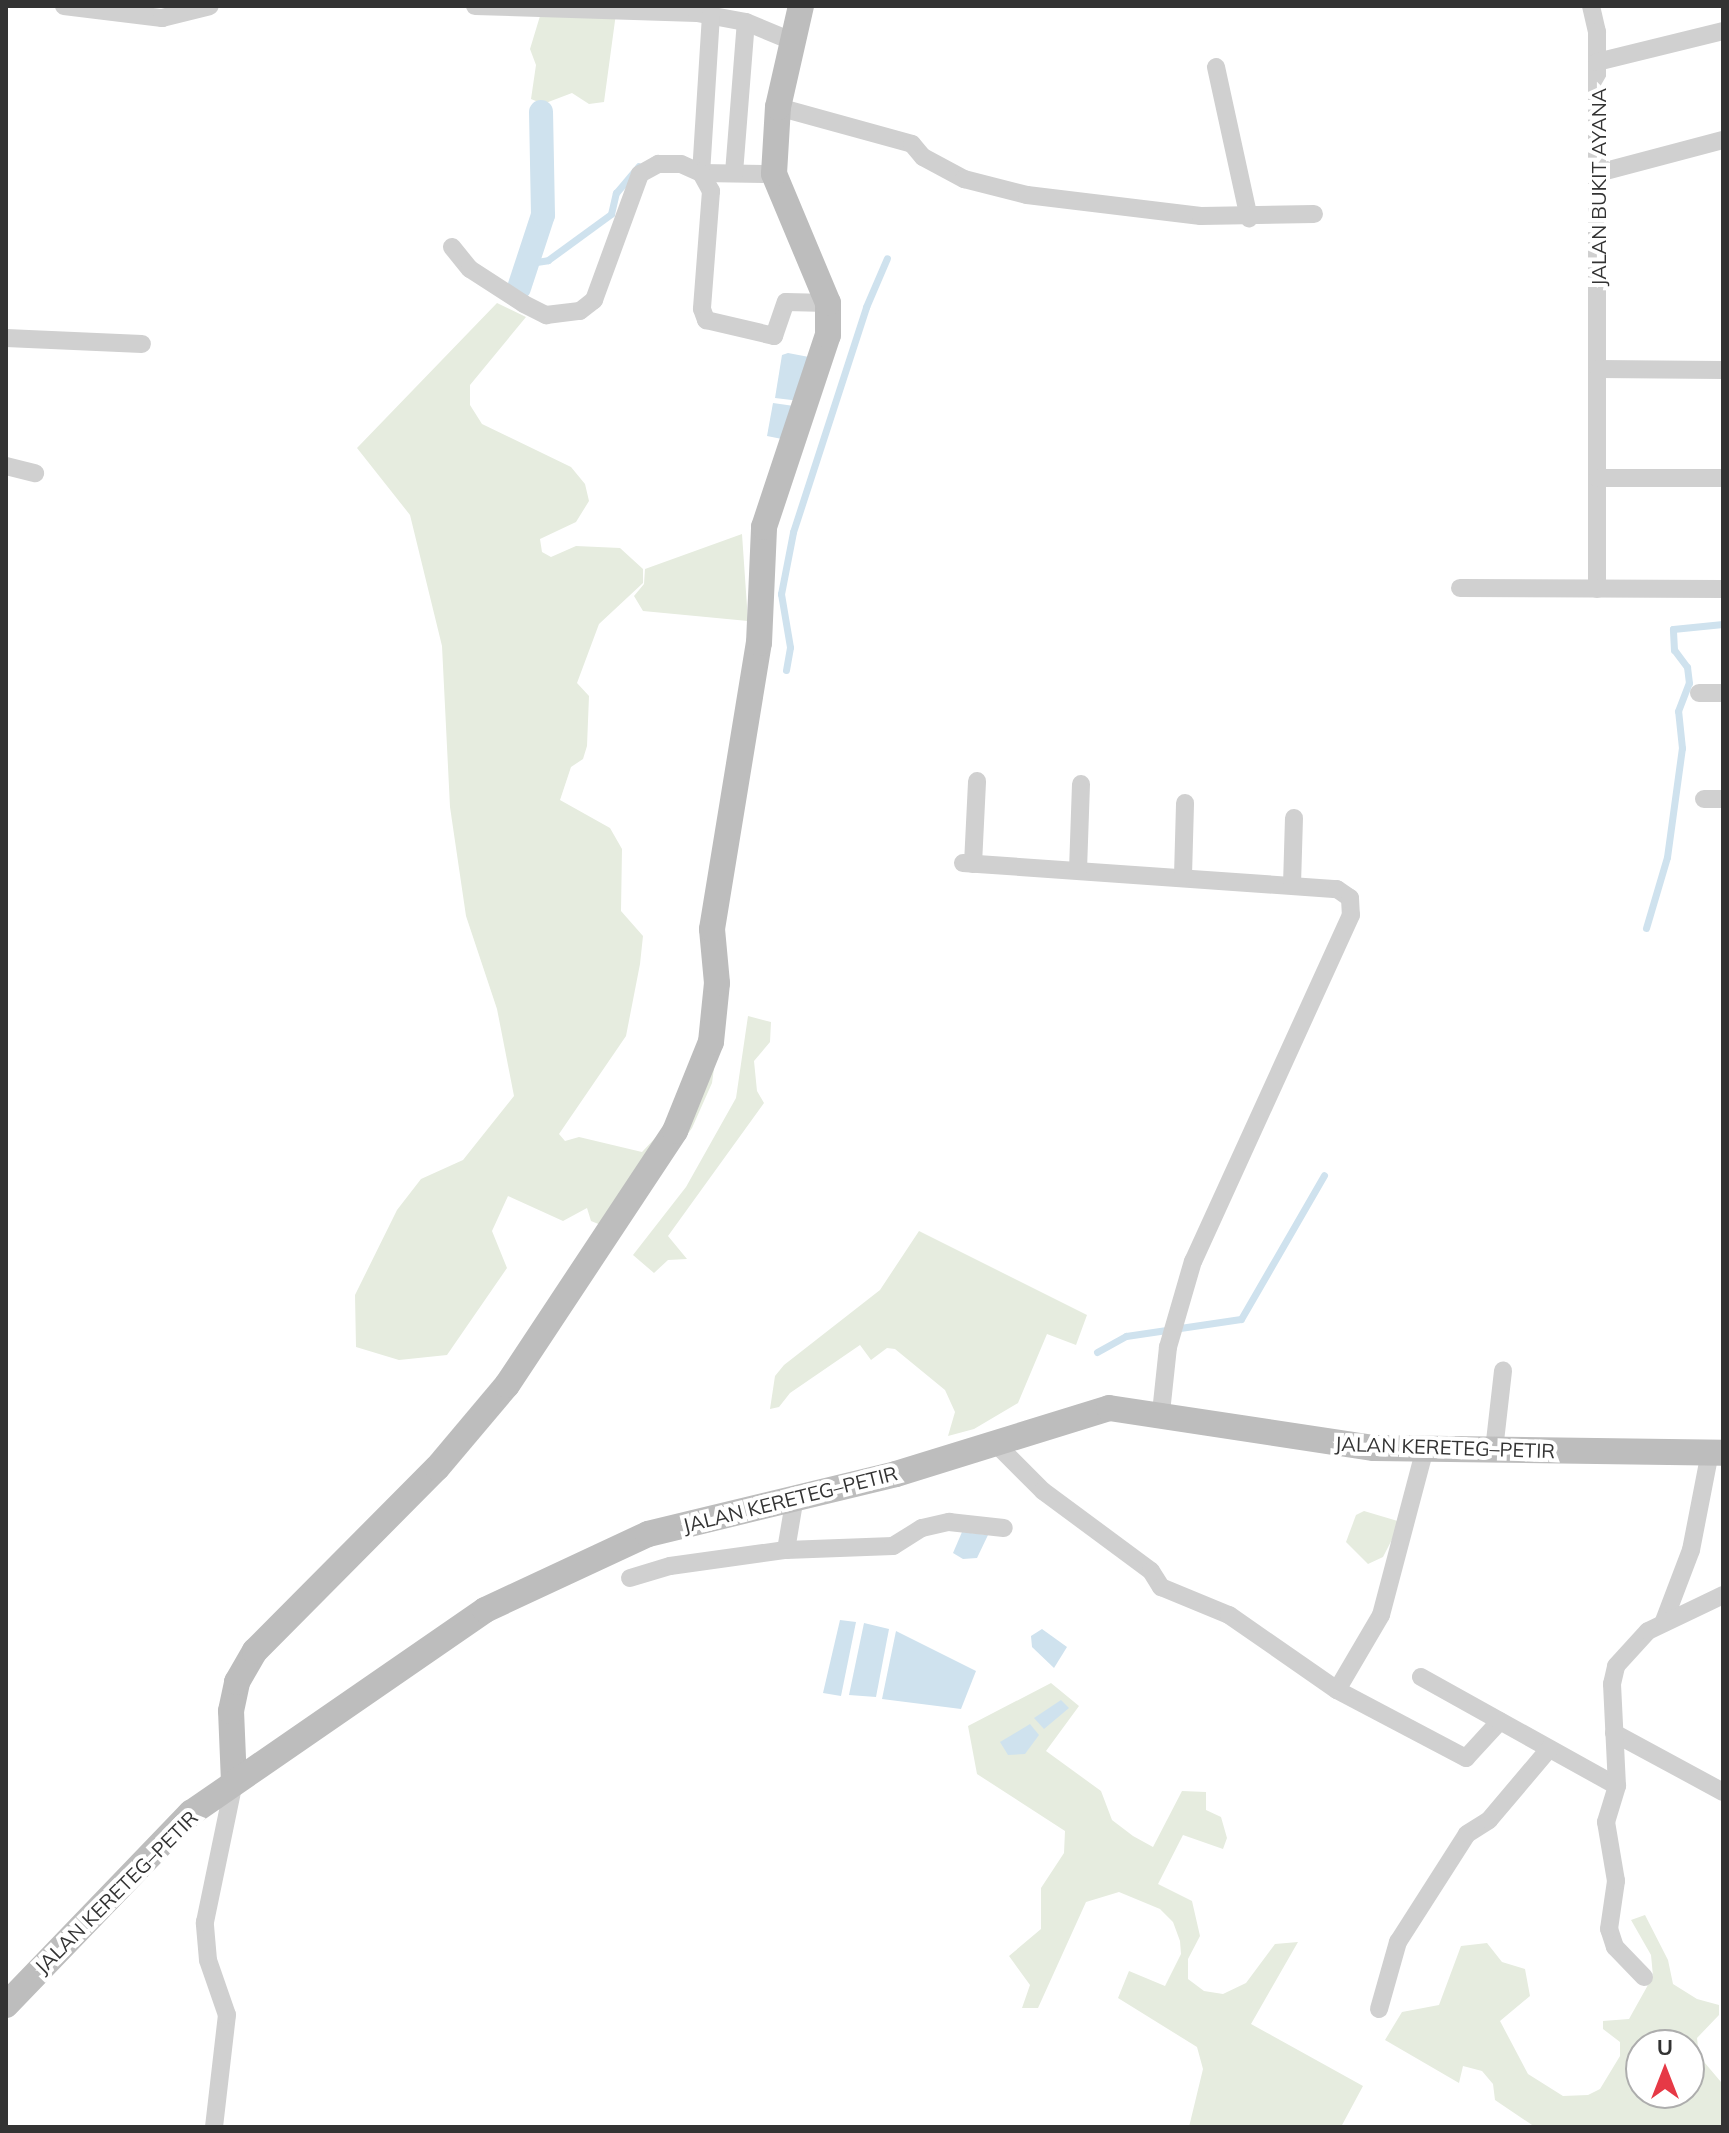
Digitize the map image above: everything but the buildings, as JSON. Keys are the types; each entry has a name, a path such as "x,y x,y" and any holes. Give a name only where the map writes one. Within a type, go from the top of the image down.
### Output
{"street":[{"path":"64,6 162,18 210,6"},
{"path":"475,6 711,15 746,22 794,42"},
{"path":"214,2127 227,2015 208,1960 205,1922 234,1782 231,1711 237,1682 255,1651 437,1468 507,1385 576,1286 694,1093 711,1042 717,983 712,929 759,643 764,527 828,335 828,303 774,174 778,107 801,6"},
{"name":"JALAN BUKIT AYANA","path":"1591,6 1597,62 1597,589"},
{"path":"711,15 701,173 712,202 702,309 706,320 774,336 786,302 828,303"},
{"path":"734,173 746,22"},
{"path":"1597,62 1723,31"},
{"path":"1216,67 1249,218"},
{"path":"778,107 912,144 928,161 999,189 1115,209 1249,218 1314,214"},
{"path":"1598,173 1723,140"},
{"path":"452,247 484,279 524,304 546,315 580,311 594,300 640,174 670,163 701,173 774,174"},
{"path":"6,338 142,344"},
{"path":"1598,369 1723,370"},
{"path":"6,466 35,473"},
{"path":"1598,478 1723,478"},
{"path":"1460,588 1723,589"},
{"path":"1699,693 1723,693"},
{"path":"977,781 968,863 1183,876 1345,892 1351,915 1193,1261 1168,1347 1161,1413"},
{"path":"1078,870 1081,784"},
{"path":"1183,876 1185,803"},
{"path":"1292,885 1294,818"},
{"path":"1494,1450 1503,1371"},
{"name":"JALAN KERETEG–PETIR","path":"6,2005 169,1835 234,1782 485,1610 538,1582 648,1534 998,1446 1100,1410 1161,1413 1344,1444 1425,1449 1717,1452"},
{"path":"998,1446 1043,1491 1151,1571 1161,1587 1229,1615 1337,1690 1466,1758 1500,1721"},
{"path":"1337,1690 1381,1615 1425,1449"},
{"path":"1664,1621 1691,1550 1717,1452"},
{"path":"786,1550 795,1497"},
{"path":"630,1578 670,1566 786,1550 893,1546 922,1528 949,1522 1004,1528"},
{"path":"1644,1977 1610,1936 1616,1881 1606,1816 1617,1786 1614,1733 1616,1666 1637,1640 1664,1621 1723,1595"},
{"path":"1421,1677 1617,1786"},
{"path":"1614,1733 1723,1792"},
{"path":"1379,2009 1398,1942 1467,1834 1489,1820 1549,1749"}],"shaded area":[{"path":"617,6 604,102 589,104 572,93 543,104 531,99 536,65 530,49 540,16"},
{"path":"497,303 526,317 470,385 470,405 482,424 571,467 585,484 589,501 576,522 540,539 542,552 551,557 576,546 620,548 643,569 643,583 599,624 577,683 589,696 587,746 583,759 571,767 560,800 610,828 622,849 621,911 643,936 640,964 626,1036 559,1134 565,1141 579,1137 642,1152 659,1134 721,1017 712,1083 692,1128 618,1232 591,1221 587,1208 563,1221 508,1196 492,1231 507,1268 447,1355 399,1360 356,1347 355,1295 397,1210 421,1179 463,1160 514,1096 497,1009 466,916 450,807 442,646 410,515 357,448"},
{"path":"742,534 748,621 643,611 634,596 644,584 645,569"},
{"path":"748,1016 771,1022 770,1042 754,1061 757,1091 764,1103 668,1236 687,1259 668,1260 654,1273 633,1255 686,1187 736,1098"},
{"path":"919,1231 1087,1315 1076,1345 1047,1334 1018,1403 974,1429 948,1436 955,1412 945,1390 895,1349 887,1348 871,1360 860,1345 790,1393 779,1407 770,1409 775,1376 784,1365 880,1290"},
{"path":"1364,1511 1401,1522 1383,1557 1368,1564 1346,1542 1356,1515"},
{"path":"1051,1683 1079,1706 1046,1751 1101,1791 1112,1820 1133,1836 1153,1847 1182,1791 1206,1792 1206,1810 1221,1817 1227,1838 1223,1849 1183,1835 1158,1884 1192,1901 1200,1936 1188,1959 1188,1979 1204,1991 1223,1994 1246,1983 1275,1944 1298,1942 1251,2024 1363,2086 1341,2127 1189,2127 1203,2069 1197,2047 1118,1998 1129,1971 1165,1986 1181,1954 1180,1941 1173,1922 1160,1909 1119,1892 1086,1902 1038,2008 1022,2008 1030,1985 1009,1956 1041,1929 1041,1888 1064,1853 1065,1831 977,1774 968,1726"},
{"path":"1645,1915 1668,1960 1673,1984 1697,1999 1719,2005 1719,2015 1705,2030 1625,2029 1625,2109 1705,2109 1705,2063 1721,2082 1723,2127 1535,2127 1495,2100 1493,2084 1482,2071 1463,2066 1459,2083 1385,2040 1402,2012 1439,2005 1461,1946 1487,1943 1502,1962 1525,1969 1530,1996 1500,2021 1528,2074 1563,2096 1588,2095 1600,2089 1620,2056 1620,2042 1603,2029 1603,2021 1629,2019 1653,1976 1651,1955 1631,1920"}],"water":[{"path":"788,353 809,357 800,401 775,398 782,355"},
{"path":"773,403 801,407 787,440 767,436"},
{"path":"962,1532 988,1535 977,1558 963,1559 953,1553"},
{"path":"840,1620 856,1622 841,1696 823,1693"},
{"path":"864,1623 889,1629 876,1697 849,1695"},
{"path":"1042,1629 1067,1647 1054,1668 1032,1647 1031,1636"},
{"path":"896,1631 976,1671 961,1709 882,1699"},
{"path":"1061,1700 1069,1708 1044,1729 1034,1718"},
{"path":"1030,1724 1039,1735 1025,1754 1008,1755 1000,1742"}],"waterway":[{"path":"519,288 543,215 541,112"},
{"path":"530,263 548,260 611,214 616,193 639,166"},
{"path":"786,670 790,647 781,594 793,532 866,307 887,258"},
{"path":"1646,928 1667,857 1682,748 1678,711 1689,683 1687,667 1674,650 1673,629 1723,624"},
{"path":"1097,1352 1126,1336 1241,1319 1324,1175"}]}
